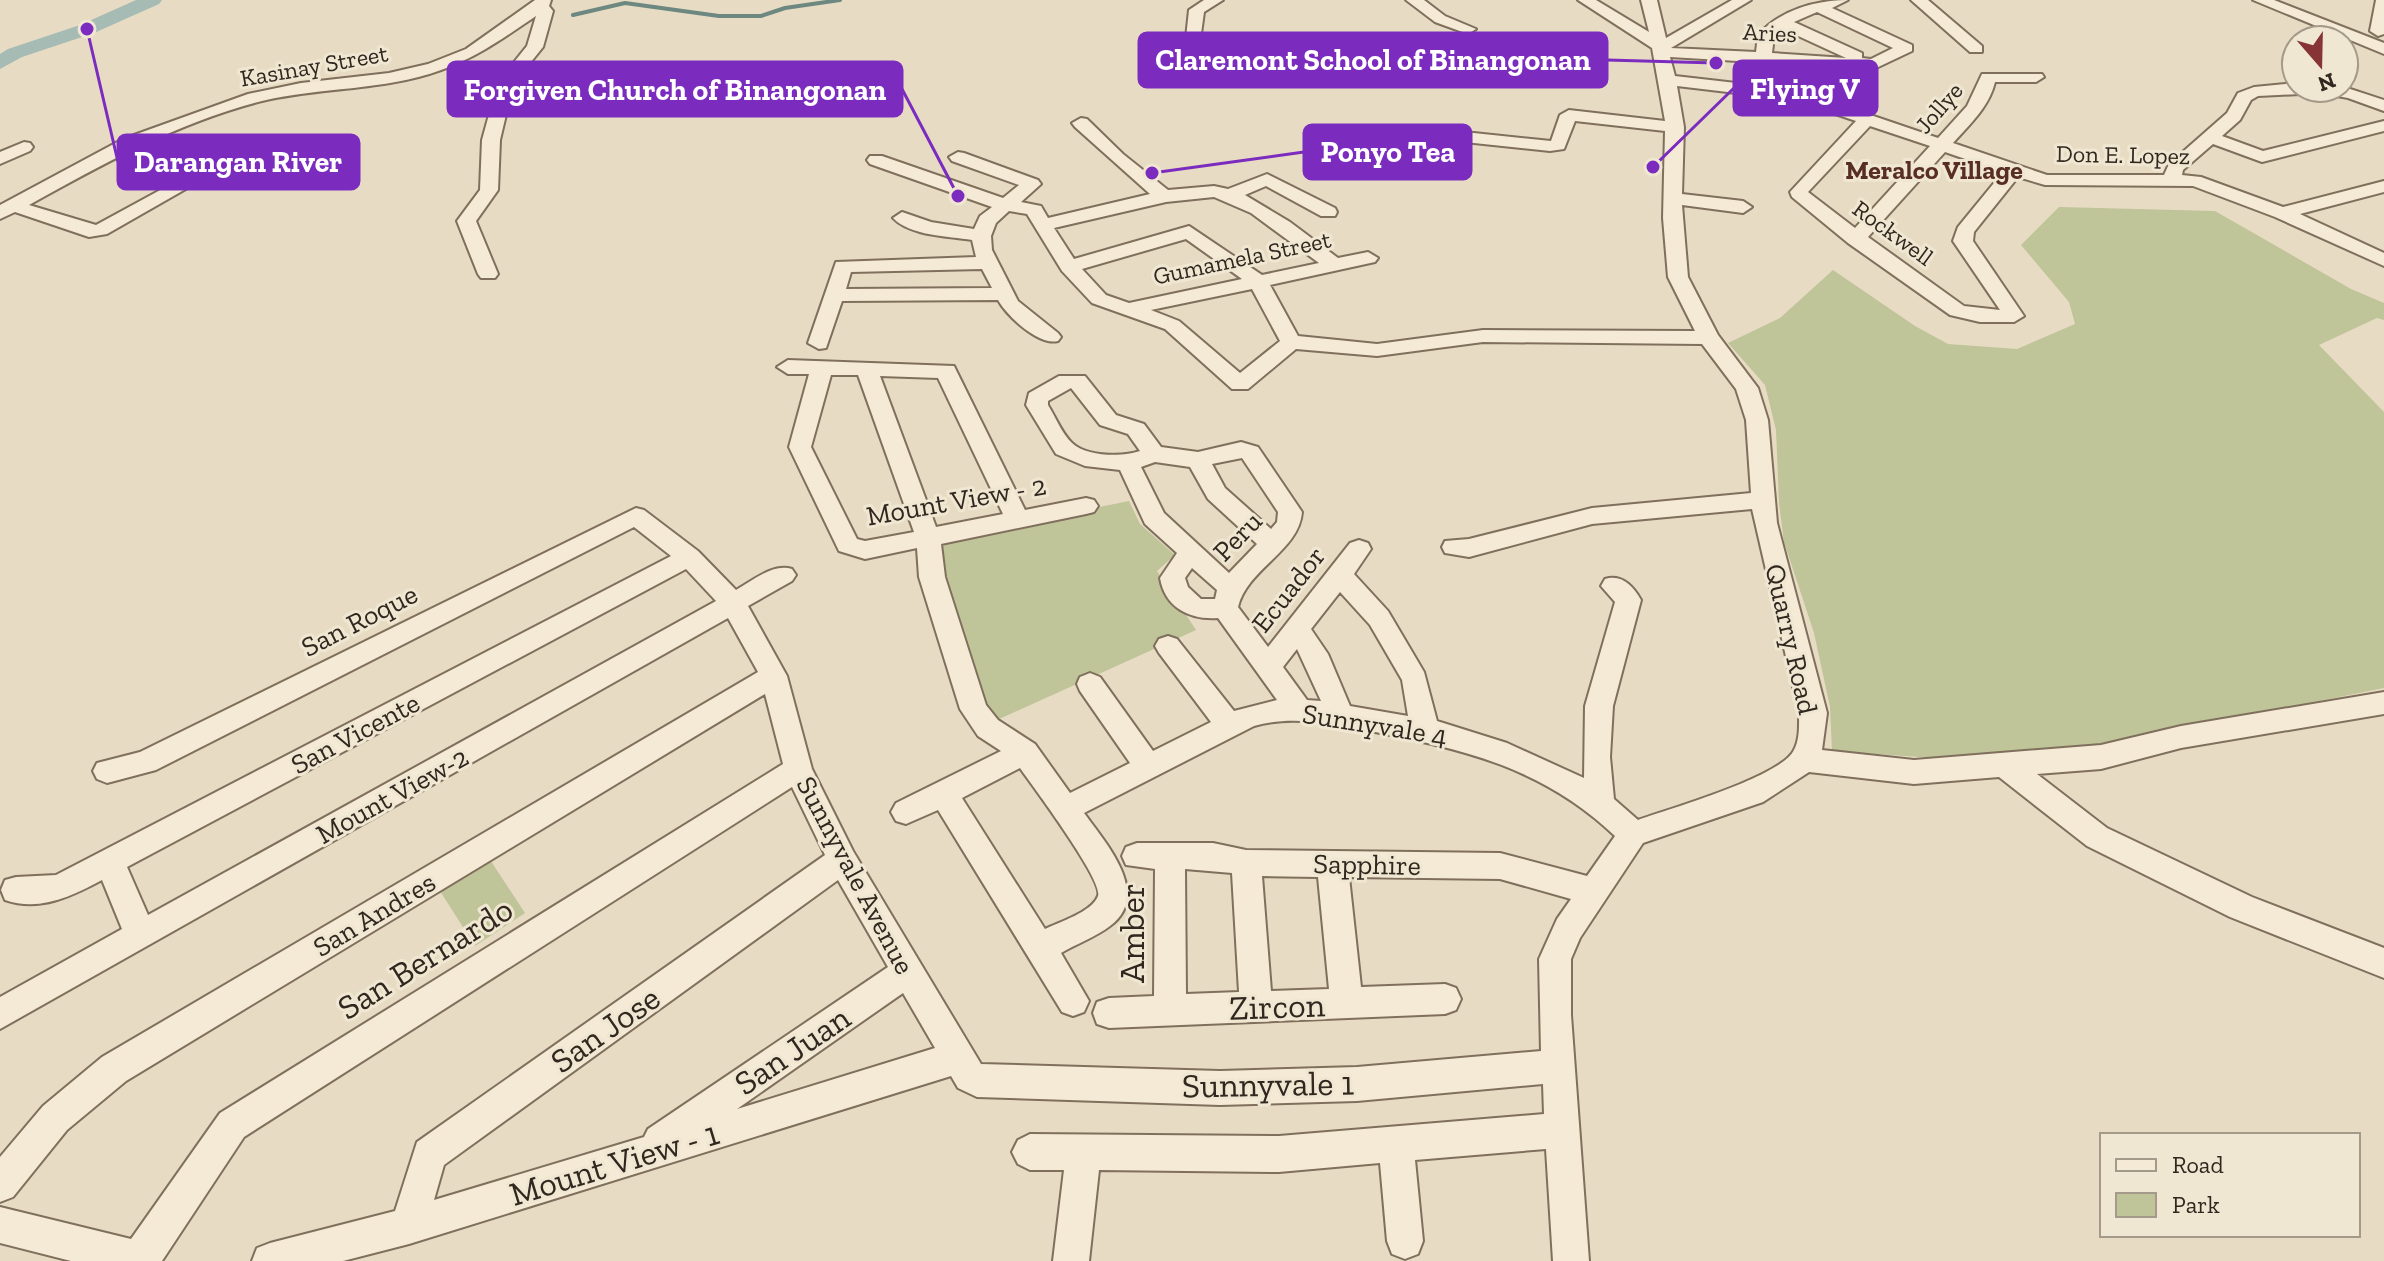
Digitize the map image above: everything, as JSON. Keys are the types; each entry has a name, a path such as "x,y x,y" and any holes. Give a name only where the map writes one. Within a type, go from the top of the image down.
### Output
{"street":[{"path":"1194,38 1197,10 1215,0"},
{"path":"1414,0 1440,19 1468,29"},
{"path":"1587,1 1616,0"},
{"name":"Quarry Road","path":"1649,0 1669,80 1675,127 1672,198 1678,277 1708,337 1747,388 1757,420 1761,446 1761,501 1813,713 1812,738 1805,760"},
{"path":"1587,1 1662,50 1743,0"},
{"path":"1764,57 1766,35 1783,23 1840,0"},
{"path":"1919,0 1936,18 1976,49"},
{"path":"2261,0 2384,49"},
{"path":"2284,7 2314,4 2381,32 2384,0"},
{"path":"488,274 466,221 489,190 491,140 500,99 508,78 535,47 545,11 542,3"},
{"name":"Kasinay Street","path":"10,203 129,143 254,98 301,88 389,78 433,68 472,52 542,3"},
{"path":"1783,23 1874,64 1906,48 1818,7"},
{"name":"Aries","path":"1662,50 1874,64"},
{"name":"Jollye","path":"1855,239 1974,109 1984,93 1988,77 2036,77"},
{"name":"Don E. Lopez","path":"1669,80 1797,95 2045,180 2150,181 2172,178 2214,186 2379,253"},
{"path":"500,99 530,93 661,83"},
{"path":"2172,178 2175,168 2234,116 2244,97 2254,92 2334,88 2361,94 2384,106"},
{"path":"1417,132 1550,146 1558,145 1569,115 1675,127"},
{"name":"Rockwell","path":"1868,118 1799,192 1801,197 1957,311 1980,316 2014,316 1963,241 1965,231 2014,170"},
{"path":"1081,123 1117,158 1164,196"},
{"path":"2210,137 2262,157 2384,126"},
{"path":"0,159 24,147"},
{"path":"958,157 1032,184 987,220 981,236 988,263 1003,294 1010,304 1051,337"},
{"path":"876,160 1005,205 1034,210 1069,267 1099,299 1172,325 1240,384 1291,342 1377,350 1483,336 1708,337"},
{"path":"10,203 89,231 100,230 203,174"},
{"path":"1230,195 1267,179 1328,212"},
{"path":"2282,213 2384,186"},
{"path":"1042,225 1188,192 1230,195 1284,227 1333,264"},
{"path":"1672,198 1743,207"},
{"path":"902,218 927,227 981,236"},
{"path":"1069,267 1189,232 1258,281 1291,342"},
{"name":"Gumamela Street","path":"1128,310 1368,258"},
{"path":"819,343 843,266 988,263"},
{"path":"834,295 1003,294"},
{"path":"788,367 942,370 949,373 1018,521"},
{"name":"Mount View - 2","path":"822,368 800,447 848,545 865,550 1086,506"},
{"path":"867,370 928,538 932,577 974,709 988,728 1025,752 1108,874 1114,890 1113,902 1100,916 1041,947"},
{"path":"1154,454 1136,429 1102,415 1077,381 1067,381 1037,398 1037,405 1064,449 1070,453 1128,463 1154,454 1198,460 1216,493 1272,544"},
{"name":"Peru","path":"1198,460 1241,450 1253,454 1290,512 1289,525 1227,598"},
{"path":"1128,463 1147,509 1192,553 1227,598 1268,667 1299,710"},
{"path":"1454,547 1469,548 1592,516 1675,510 1721,502 1761,501"},
{"name":"Sunnyvale Avenue","path":"636,516 689,557 733,603 774,676 798,769 842,860 967,1069"},
{"name":"San Roque","path":"107,771 146,762 636,516"},
{"name":"Ecuador","path":"1268,667 1359,549"},
{"path":"1192,553 1176,570 1172,577 1173,584 1187,602 1197,608 1227,598"},
{"name":"San Vicente","path":"16,890 59,888 689,557"},
{"path":"1339,574 1379,618 1415,679 1425,731"},
{"name":"Mount View-2","path":"0,1014 783,575"},
{"path":"1600,804 1596,757 1599,706 1628,600 1614,586"},
{"path":"1297,629 1315,654 1340,715"},
{"path":"1168,646 1230,726"},
{"name":"San Andres","path":"0,1184 55,1118 114,1069 774,676"},
{"path":"1090,684 1149,767"},
{"path":"1571,1261 1558,1066 1555,959 1568,929 1633,834 1753,793 1805,760 1914,772 2101,757 2181,737 2384,703"},
{"name":"Sunnyvale 4","path":"1065,809 1230,726 1268,710 1299,710 1461,738 1511,757 1600,804 1633,834"},
{"path":"906,812 1025,752"},
{"path":"2006,766 2097,837 2241,907 2384,963"},
{"name":"San Bernardo","path":"141,1260 232,1125 798,769"},
{"path":"943,793 1073,1001"},
{"name":"Sapphire","path":"1137,856 1213,856 1246,863 1500,866 1595,892"},
{"name":"Amber","path":"1170,856 1170,1010"},
{"name":"San Jose","path":"409,1226 429,1154 842,860"},
{"path":"110,862 141,936"},
{"path":"1246,863 1256,1006"},
{"path":"1332,864 1347,1003"},
{"name":"San Juan","path":"637,1157 908,971"},
{"name":"Zircon","path":"1109,1013 1445,999"},
{"name":"Sunnyvale 1","path":"967,1069 1220,1088 1357,1084 1558,1066"},
{"name":"Mount View - 1","path":"270,1261 409,1226 637,1157 967,1069"},
{"path":"1030,1152 1279,1154 1563,1130"},
{"path":"1396,1146 1405,1241"},
{"path":"1071,1261 1083,1154"},
{"path":"0,1225 141,1260"}],"green space":[{"path":"2059,207 2215,211 2351,289 2384,303 2384,320 2377,318 2319,345 2384,412 2384,688 2130,739 2089,752 1934,758 1832,751 1830,707 1814,633 1784,542 1776,430 1765,385 1728,343 1780,318 1833,270 1915,326 1948,344 2017,349 2075,324 2069,302 2021,245"},
{"path":"1129,501 1140,524 1175,555 1157,571 1196,630 997,720 985,704 943,574 941,539"},
{"path":"483,849 525,913 475,946 433,880"}],"waterway":[{"path":"0,63 15,53 87,29 152,0"},
{"path":"573,15 625,3 719,16 761,16 785,8 840,0"}],"place":[{"name":"Darangan River","path":"87,29"},
{"name":"Claremont School of Binangonan","path":"1716,63"},
{"name":"Flying V","path":"1653,167"},
{"name":"Ponyo Tea","path":"1152,173"},
{"name":"Forgiven Church of Binangonan","path":"958,196"}],"district":[{"name":"Meralco Village","path":"1934,170"}]}
